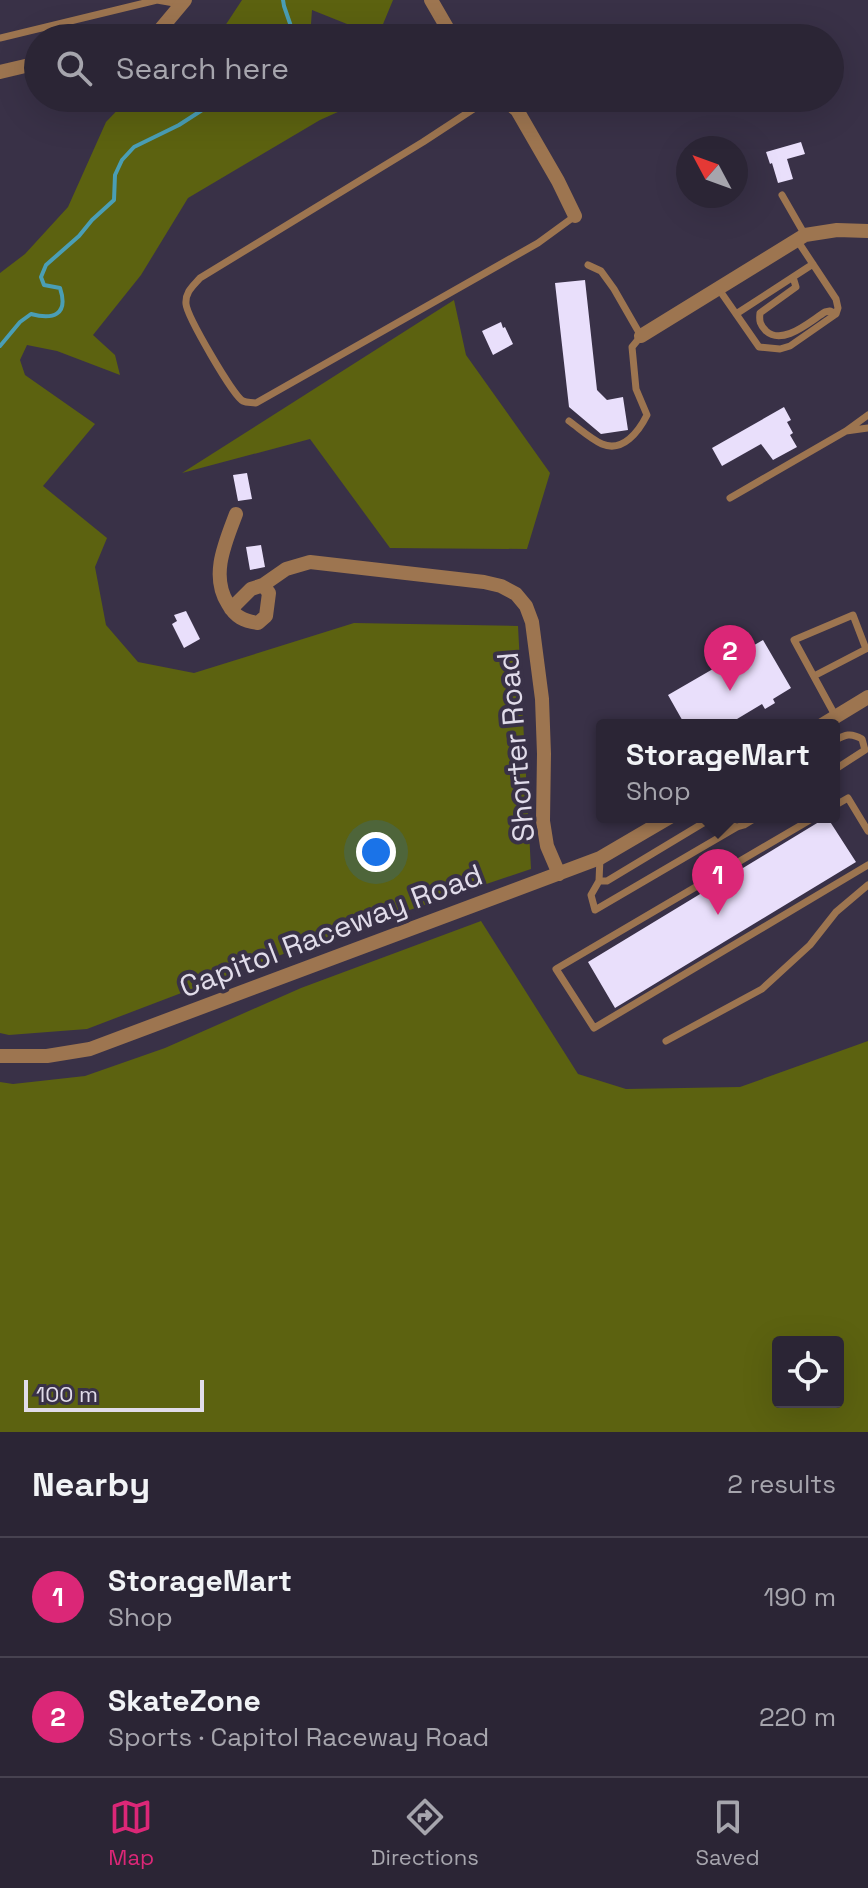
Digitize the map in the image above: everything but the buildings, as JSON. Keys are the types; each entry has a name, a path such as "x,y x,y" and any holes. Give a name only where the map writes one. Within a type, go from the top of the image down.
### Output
{"street":[{"path":"431,0 445,24"},
{"path":"165,24 183,2"},
{"path":"0,72 24,66"},
{"path":"518,112 575,216"},
{"path":"641,336 801,238 837,230 868,231"},
{"path":"236,514 224,546 219,572 222,595 238,617 258,623 266,616 269,604 269,593 263,585"},
{"name":"Shorter Road","path":"231,609 251,589 263,585 286,569 310,562 484,582 516,594 526,606 532,622 542,699 543,821 547,846 559,874"},
{"path":"832,719 868,697"},
{"name":"Capitol Raceway Road","path":"0,1056 47,1056 90,1049 600,858 660,823"}],"lane":[{"path":"58,24 157,0 183,2"},
{"path":"0,38 24,32"},
{"path":"469,112 200,278 187,292 186,306 205,344 233,391 243,401 256,403 538,243 575,216"},
{"path":"718,288 759,347 780,349 790,346 836,314 836,299 813,264 782,195"},
{"path":"736,314 813,264"},
{"path":"569,421 603,445 614,447 633,437 647,415 636,389 632,347 641,336 601,271 588,265"},
{"path":"793,277 796,287 760,313 763,328 778,337 787,335 825,312 836,314"},
{"path":"730,498 868,415"},
{"path":"846,431 868,428"},
{"path":"814,676 866,649 853,615 794,640 814,676 828,719"},
{"path":"840,738 854,734 862,739 865,750 840,766"},
{"path":"840,803 848,798 868,831"},
{"path":"599,881 607,881 703,823"},
{"path":"724,823 737,827"},
{"path":"600,858 599,881 591,895 595,910 747,823"},
{"path":"805,823 556,969 594,1028 868,865"},
{"path":"666,1041 762,989 810,945 836,912 868,885"}],"green space":[{"path":"242,0 393,0 383,24 347,24 312,10 311,24 226,24"},
{"path":"116,112 338,112 188,198 141,275 93,335 115,355 120,375 57,351 27,345 20,360 25,375 95,424 43,486 107,538 95,567 106,625 138,662 194,673 354,623 518,626 531,869 312,943 87,1029 9,1035 0,1033 0,273 25,254 68,207 106,122"},
{"path":"454,300 466,355 550,473 527,549 390,548 310,439 182,473"},
{"path":"481,921 578,1074 626,1089 740,1087 868,1041 868,1432 0,1432 0,1082 13,1084 85,1076 165,1048 301,988"}],"waterway":[{"path":"283,0 290,24"},
{"path":"0,346 31,314 52,316 61,310 60,288 44,285 41,277 46,265 114,200 115,175 122,160 134,147 199,112"}],"place":[{"name":"SkateZone","path":"730,691"},
{"name":"StorageMart","path":"718,915"}]}
